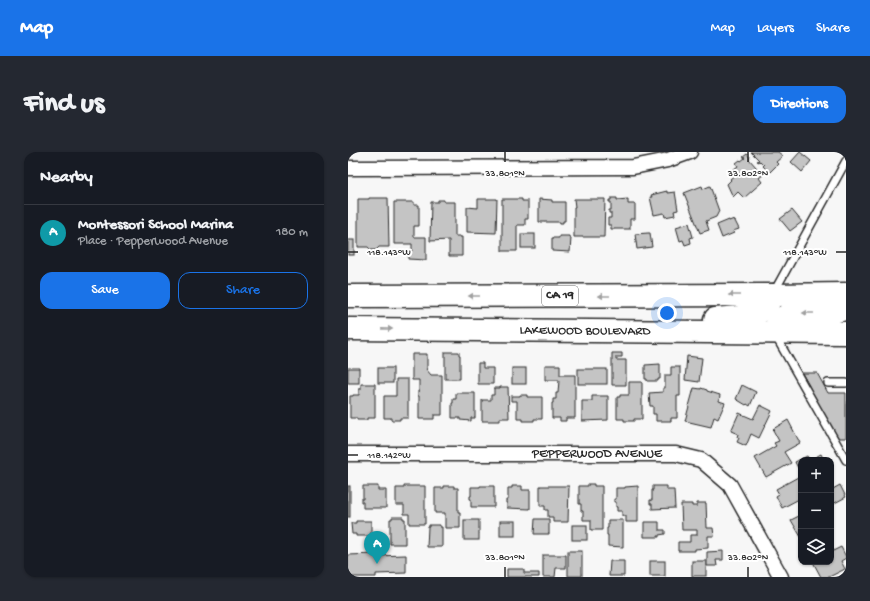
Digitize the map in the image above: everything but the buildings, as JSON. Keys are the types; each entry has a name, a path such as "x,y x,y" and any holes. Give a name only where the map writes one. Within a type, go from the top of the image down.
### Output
{"main road":[{"name":"CA 19","path":"348,296 846,294"},
{"path":"692,332 713,319 752,316 764,310 773,295"},
{"path":"773,332 780,319 791,313 829,313 846,307"},
{"name":"LAKEWOOD BOULEVARD","path":"348,329 846,333"}],"street":[{"path":"348,168 632,167 668,160 690,152"},
{"name":"PEPPERWOOD AVENUE","path":"348,454 676,454 701,460 730,485 781,577"}],"lane":[{"path":"773,295 846,161"},
{"path":"773,332 846,460"},
{"path":"828,383 846,383"}],"place":[{"name":"Montessori School Marina","path":"377,564"}]}
